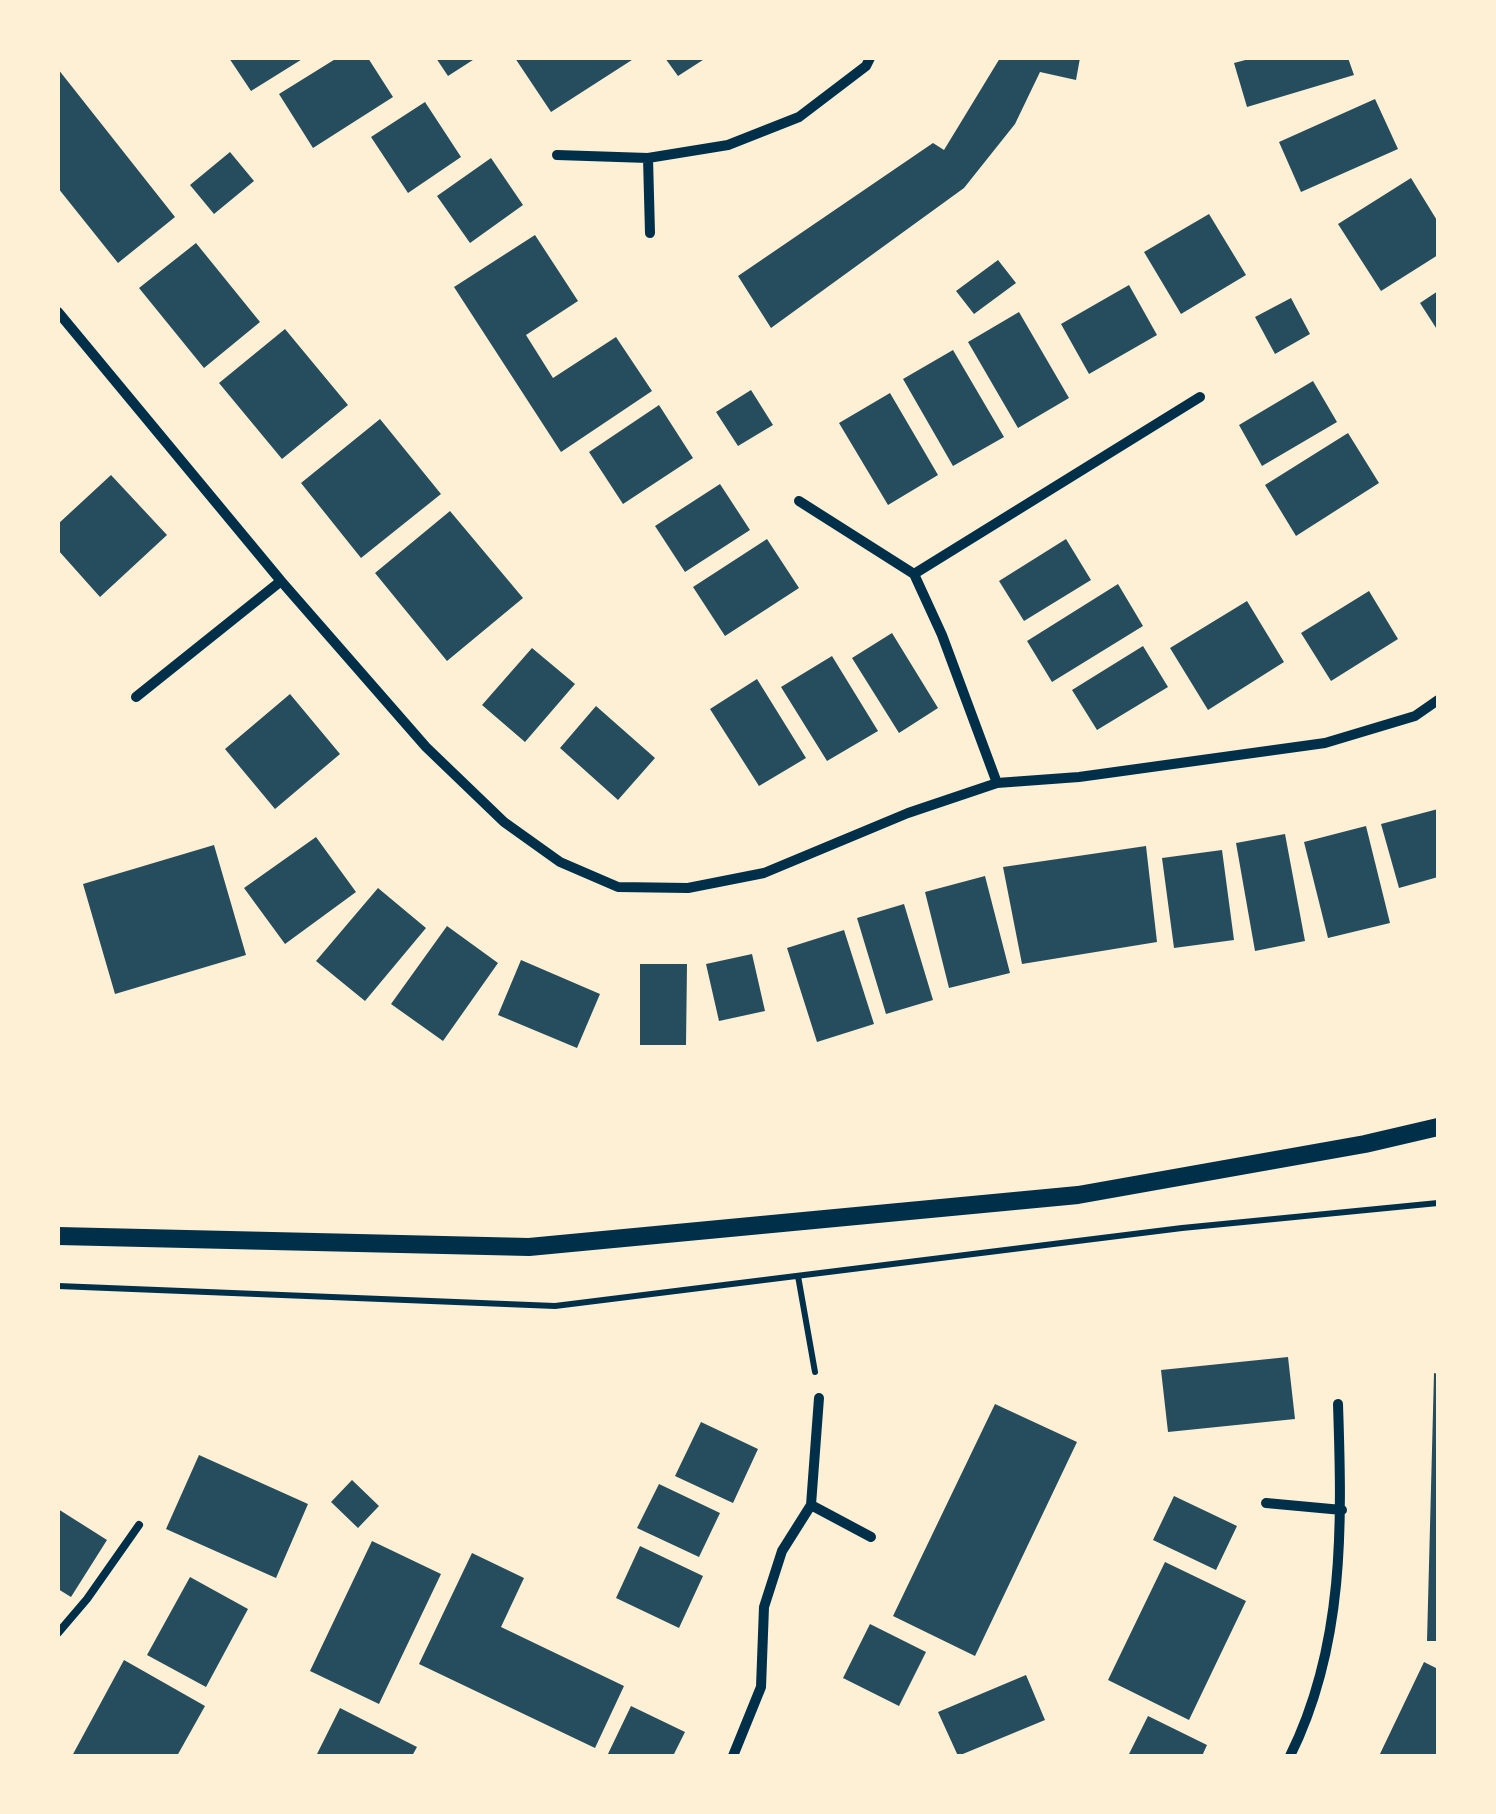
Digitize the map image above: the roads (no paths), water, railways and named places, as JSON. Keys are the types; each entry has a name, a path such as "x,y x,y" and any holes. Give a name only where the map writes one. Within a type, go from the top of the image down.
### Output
{"street":[{"path":"557,156 648,158 728,145 799,117 866,66 870,58"},
{"path":"648,158 650,233"},
{"path":"58,312 281,581 426,747 504,822 560,862 618,887 688,888 764,873 908,813 997,783 1079,777 1325,743 1415,716 1438,700"},
{"path":"914,574 1200,398"},
{"path":"799,500 914,574 942,635 997,783"},
{"path":"136,696 281,581"},
{"path":"58,1236 530,1247 1078,1194 1438,1128"},
{"path":"732,1756 761,1687 764,1607 782,1550 811,1505 819,1398"},
{"path":"1290,1756 1306,1723 1333,1626 1342,1510 1338,1404"},
{"path":"1266,1503 1342,1510"},
{"path":"811,1505 871,1537"}],"lane":[{"path":"58,1633 139,1525"}]}
